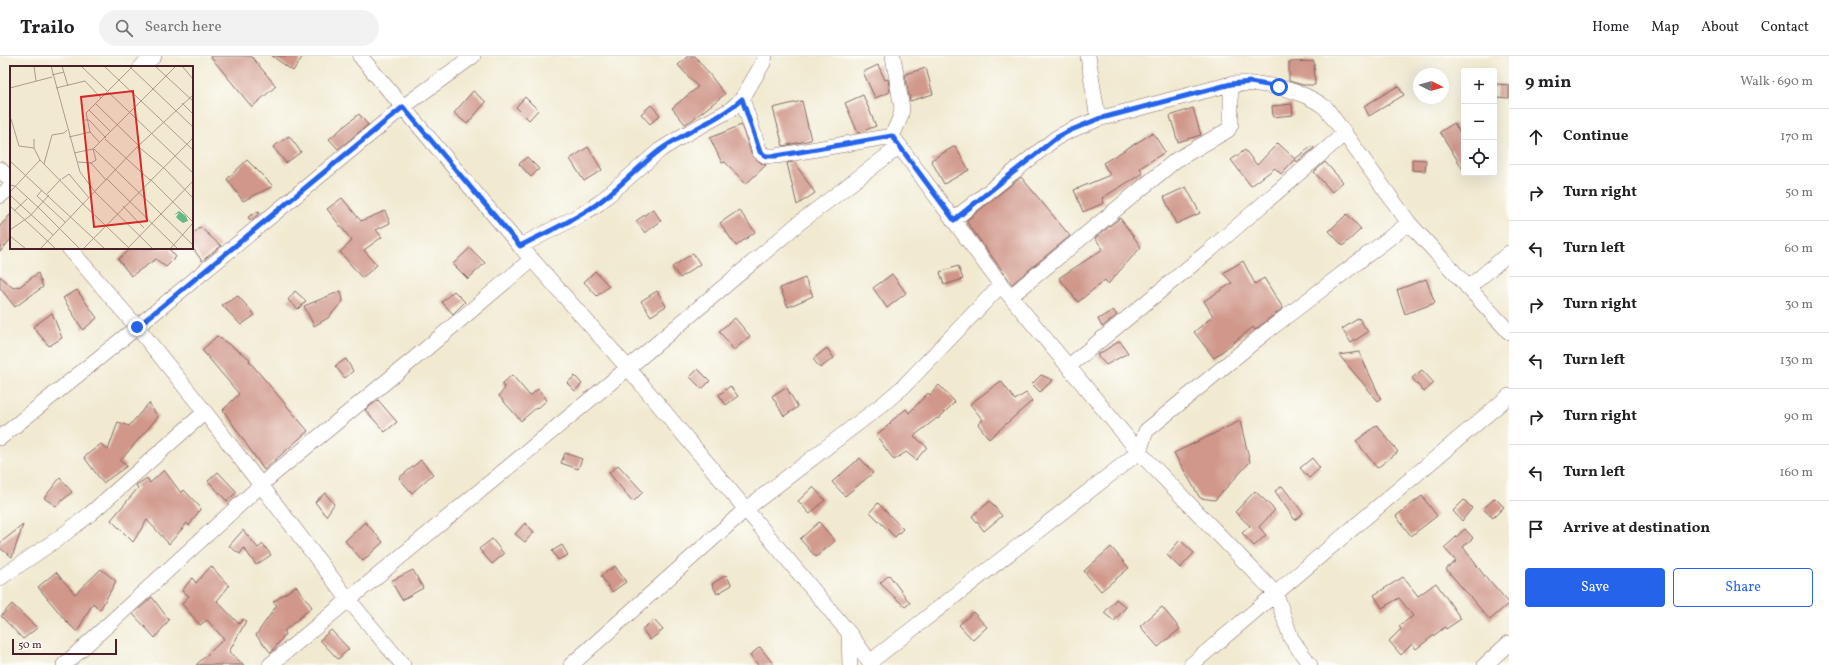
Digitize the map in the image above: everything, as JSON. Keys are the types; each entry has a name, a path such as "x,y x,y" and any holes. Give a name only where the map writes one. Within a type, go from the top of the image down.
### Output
{"street":[{"path":"142,66 154,56"},
{"path":"360,56 520,246 628,368 746,508 849,633 871,664 1139,452 1146,431 1266,332 1409,223"},
{"path":"0,438 403,107 473,56"},
{"path":"520,246 584,213 599,203 660,150 730,110 742,99 763,63 765,56"},
{"path":"270,665 628,368 896,141 902,108 893,56"},
{"path":"1088,56 1098,119"},
{"path":"954,220 1056,138 1098,119 1231,84 1250,82 1279,87 1314,99 1326,108 1409,223 1509,332"},
{"path":"1012,296 1176,160 1228,130 1231,124 1231,84"},
{"path":"742,99 760,152 766,156 896,141"},
{"path":"1069,366 1210,250 1344,134"},
{"path":"896,141 1001,285 1012,296 1139,452 1276,594 1291,638 1310,665"},
{"path":"0,169 10,180"},
{"path":"0,196 10,188"},
{"path":"70,249 137,327 205,412 348,599 403,665"},
{"path":"1468,288 1509,253"},
{"path":"64,665 261,485 421,354 532,259"},
{"path":"571,665 746,508 883,404 902,387 1001,285"},
{"path":"1191,665 1509,396"},
{"path":"0,578 59,538 90,514 205,412"},
{"path":"849,633 850,665"},
{"path":"1485,665 1509,643"}],"building":[{"path":"210,56 251,56 276,86 252,107"},
{"path":"272,56 303,56 293,71"},
{"path":"688,56 695,56 725,94 685,124 672,108 698,87 678,65"},
{"path":"1314,61 1315,85 1303,85 1289,81 1289,62"},
{"path":"878,65 885,80 888,79 890,92 875,98 863,72"},
{"path":"926,68 933,94 910,101 905,74"},
{"path":"1497,84 1509,85 1509,98 1497,97"},
{"path":"1398,86 1404,95 1369,116 1364,106"},
{"path":"473,91 486,102 467,124 454,113"},
{"path":"863,95 876,126 858,133 845,103"},
{"path":"525,97 538,110 529,120 516,107"},
{"path":"802,101 811,140 783,146 773,108"},
{"path":"1292,104 1293,115 1273,117 1272,106"},
{"path":"651,105 660,115 650,124 641,114"},
{"path":"1193,108 1201,135 1178,142 1170,116"},
{"path":"359,114 368,125 338,149 329,139"},
{"path":"1454,123 1461,134 1461,166 1440,132"},
{"path":"741,125 752,155 761,163 766,165 746,184 725,162 722,163 710,138"},
{"path":"1153,133 1165,152 1140,168 1143,173 1102,198 1104,203 1083,212 1074,190 1110,175 1103,163"},
{"path":"289,136 301,152 286,163 273,147"},
{"path":"1278,143 1295,159 1281,174 1275,168 1251,186 1231,160 1245,150 1257,165"},
{"path":"955,146 969,170 944,184 931,160"},
{"path":"1312,146 1314,148 1297,162 1295,159"},
{"path":"588,147 602,170 584,181 570,159"},
{"path":"527,157 539,169 531,177 519,164"},
{"path":"1412,159 1426,160 1425,171 1412,170"},
{"path":"247,160 273,186 243,201 227,179"},
{"path":"794,162 815,193 797,205 787,163"},
{"path":"1325,162 1343,182 1332,192 1314,172"},
{"path":"1021,177 1070,236 1012,284 966,221"},
{"path":"1186,187 1200,213 1176,224 1164,197"},
{"path":"342,198 361,221 385,211 390,223 376,230 382,237 364,250 377,265 362,278 340,252 352,241 327,209"},
{"path":"653,209 661,221 645,233 636,221"},
{"path":"739,210 755,232 736,246 720,223"},
{"path":"258,211 260,213 251,221 248,217"},
{"path":"1347,214 1361,229 1343,246 1329,231"},
{"path":"10,215 10,240 0,252 0,226"},
{"path":"1120,218 1141,247 1108,284 1105,280 1078,302 1059,278 1103,249 1095,238"},
{"path":"200,227 221,246 202,261 193,248 193,234"},
{"path":"470,248 485,263 468,279 453,264"},
{"path":"131,249 172,249 170,250 176,257 166,267 156,259 131,276 118,259"},
{"path":"693,253 700,264 680,278 672,267"},
{"path":"1243,261 1255,284 1264,278 1283,308 1255,330 1253,327 1214,358 1194,332 1213,316 1204,301 1232,283 1223,273"},
{"path":"958,266 963,279 944,285 940,272"},
{"path":"595,271 609,286 597,296 584,282"},
{"path":"38,273 43,287 15,307 0,288 0,276 13,288 19,287"},
{"path":"892,274 906,293 887,308 873,288"},
{"path":"805,278 813,296 788,307 780,288"},
{"path":"1426,279 1435,303 1405,314 1397,290"},
{"path":"77,290 97,318 83,330 63,298"},
{"path":"295,291 306,301 298,309 288,300"},
{"path":"341,291 343,301 328,318 314,326 304,306"},
{"path":"454,291 465,302 453,314 442,302"},
{"path":"657,291 666,306 651,316 641,301"},
{"path":"238,296 255,315 241,325 222,305"},
{"path":"1113,310 1117,315 1102,327 1098,319"},
{"path":"52,313 62,338 49,346 33,327"},
{"path":"735,318 750,336 734,350 719,331"},
{"path":"1359,318 1368,332 1351,343 1342,329"},
{"path":"217,336 250,359 249,361 308,431 264,470 223,410 239,394 202,350"},
{"path":"1120,341 1128,353 1106,365 1097,355"},
{"path":"827,348 834,358 820,368 813,359"},
{"path":"1359,352 1381,399 1378,401 1339,355"},
{"path":"346,359 353,371 345,378 335,366"},
{"path":"698,369 710,381 702,389 690,377"},
{"path":"1422,370 1434,383 1424,392 1412,378"},
{"path":"512,375 530,396 538,389 547,400 521,421 499,396 505,388 502,384"},
{"path":"1041,375 1053,380 1040,392 1032,384"},
{"path":"575,376 582,384 575,391 567,383"},
{"path":"1001,381 1015,400 1026,393 1032,401 989,439 978,424 983,420 970,404"},
{"path":"939,385 955,402 938,419 937,418 914,436 927,447 916,460 906,452 894,460 876,435 906,409 909,413 928,393 930,395"},
{"path":"730,386 738,396 726,405 719,395"},
{"path":"786,387 798,407 784,416 772,396"},
{"path":"378,400 397,422 385,432 365,410"},
{"path":"149,403 158,417 120,461 127,466 103,483 84,457 101,444 108,450 118,422 129,426"},
{"path":"1240,421 1250,462 1215,500 1200,498 1174,453"},
{"path":"1377,425 1398,452 1377,468 1356,441"},
{"path":"565,453 582,459 578,469 561,463"},
{"path":"860,458 873,473 845,496 832,482"},
{"path":"1312,458 1320,468 1309,478 1300,468"},
{"path":"421,460 433,474 412,493 399,478"},
{"path":"618,465 643,492 633,502 609,473"},
{"path":"164,470 181,493 184,490 201,508 189,526 187,523 169,544 147,520 133,542 111,520 138,488 136,485 147,478 150,483"},
{"path":"218,472 237,492 227,501 208,481"},
{"path":"60,478 72,492 56,506 44,498"},
{"path":"1282,486 1303,513 1295,520 1275,491"},
{"path":"813,487 825,500 810,514 798,501"},
{"path":"1255,491 1275,510 1259,527 1266,535 1254,546 1242,533 1250,526 1235,512"},
{"path":"325,493 334,504 326,516 315,502"},
{"path":"1422,496 1437,516 1411,536 1396,516"},
{"path":"1495,498 1504,507 1493,518 1483,509"},
{"path":"1464,500 1472,508 1462,521 1453,511"},
{"path":"990,501 1002,516 984,531 972,516"},
{"path":"878,503 903,529 895,537 870,512"},
{"path":"365,522 383,542 363,561 345,541"},
{"path":"819,522 835,541 816,557 800,539"},
{"path":"525,523 534,532 525,542 515,534"},
{"path":"23,525 12,557 0,548 0,543"},
{"path":"1465,529 1473,538 1463,547 1489,582 1490,581 1509,603 1490,620 1446,569 1456,561 1444,548"},
{"path":"243,530 258,548 263,544 271,555 256,565 244,548 240,554 229,546"},
{"path":"492,539 504,554 492,564 479,549"},
{"path":"1180,540 1194,553 1180,568 1167,555"},
{"path":"562,545 568,555 558,560 552,551"},
{"path":"1111,547 1129,568 1101,591 1084,571"},
{"path":"211,566 229,586 217,601 239,624 243,619 246,621 229,652 244,665 196,665 224,639 207,620 200,625 182,604 189,596 182,591 192,578 196,583"},
{"path":"615,566 626,582 612,592 601,576"},
{"path":"101,569 116,581 100,610 93,603 77,632 38,587 56,572 75,594"},
{"path":"413,570 423,588 402,600 391,581"},
{"path":"726,575 732,585 717,594 712,584"},
{"path":"889,575 910,603 905,607 880,583"},
{"path":"1403,577 1418,596 1436,583 1461,619 1446,629 1445,627 1416,649 1412,644 1401,655 1389,641 1401,629 1399,626 1413,616 1399,598 1382,608 1374,595"},
{"path":"296,586 312,607 284,631 286,633 271,653 256,635 277,605 273,602"},
{"path":"152,597 169,620 155,638 133,614"},
{"path":"1116,599 1126,607 1114,621 1104,613"},
{"path":"12,604 37,628 23,639 1,616"},
{"path":"1162,607 1180,629 1158,647 1140,626"},
{"path":"973,612 987,627 973,640 959,625"},
{"path":"654,620 663,630 650,640 642,629"},
{"path":"331,630 349,649 338,659 320,640"},
{"path":"760,647 774,665 758,665 750,655"}],"route":[{"path":"137,327 403,107 520,246 584,213 599,203 660,150 730,110 742,99 760,152 766,156 776,156 892,136 954,220 1056,138 1098,119 1231,84 1250,82 1279,87"}]}
